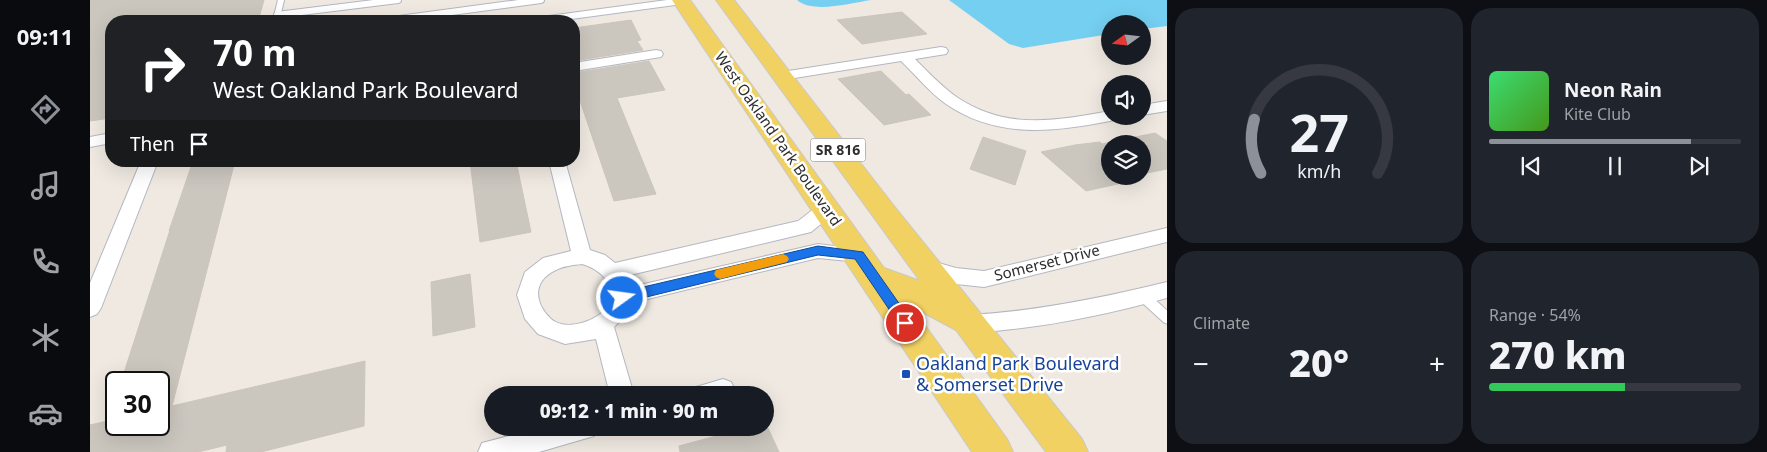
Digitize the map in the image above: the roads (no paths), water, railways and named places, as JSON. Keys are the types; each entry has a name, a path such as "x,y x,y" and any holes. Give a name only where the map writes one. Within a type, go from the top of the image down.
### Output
{"main road":[{"name":"West Oakland Park Boulevard","path":"681,0 994,452"},
{"name":"SR 816","path":"726,0 884,213 1069,452"},
{"path":"866,266 970,324"}],"street":[{"path":"782,76 940,51"},
{"path":"580,66 656,54"},
{"path":"904,57 951,101 985,119 1019,127 1053,127 1101,118"},
{"path":"1151,109 1167,106"},
{"path":"90,142 105,139"},
{"path":"90,308 148,167"},
{"path":"560,167 582,256"},
{"path":"613,271 804,227 826,210"},
{"name":"Somerset Drive","path":"928,268 956,276 984,279 1167,234"},
{"path":"622,298 818,251 866,266"},
{"path":"582,256 599,260 613,271 621,282 622,298 616,312 603,325 585,332 566,334 547,329 534,318 526,304 527,289 535,275 548,264 564,258 582,256"},
{"path":"970,324 1018,321 1167,290"},
{"path":"603,325 620,386"},
{"path":"491,452 554,436"}],"lane":[{"path":"277,15 281,0"},
{"path":"296,15 398,0"},
{"path":"429,15 542,0"},
{"path":"576,15 681,0"},
{"path":"1143,296 1167,318"}],"water":[{"path":"797,0 871,0 822,7 804,4"},
{"path":"949,0 1167,0 1167,26 1151,28 1151,15 1101,15 1101,35 1023,48 1009,44"}],"place":[{"name":"Oakland Park Boulevard & Somerset Drive","path":"906,374"}]}
